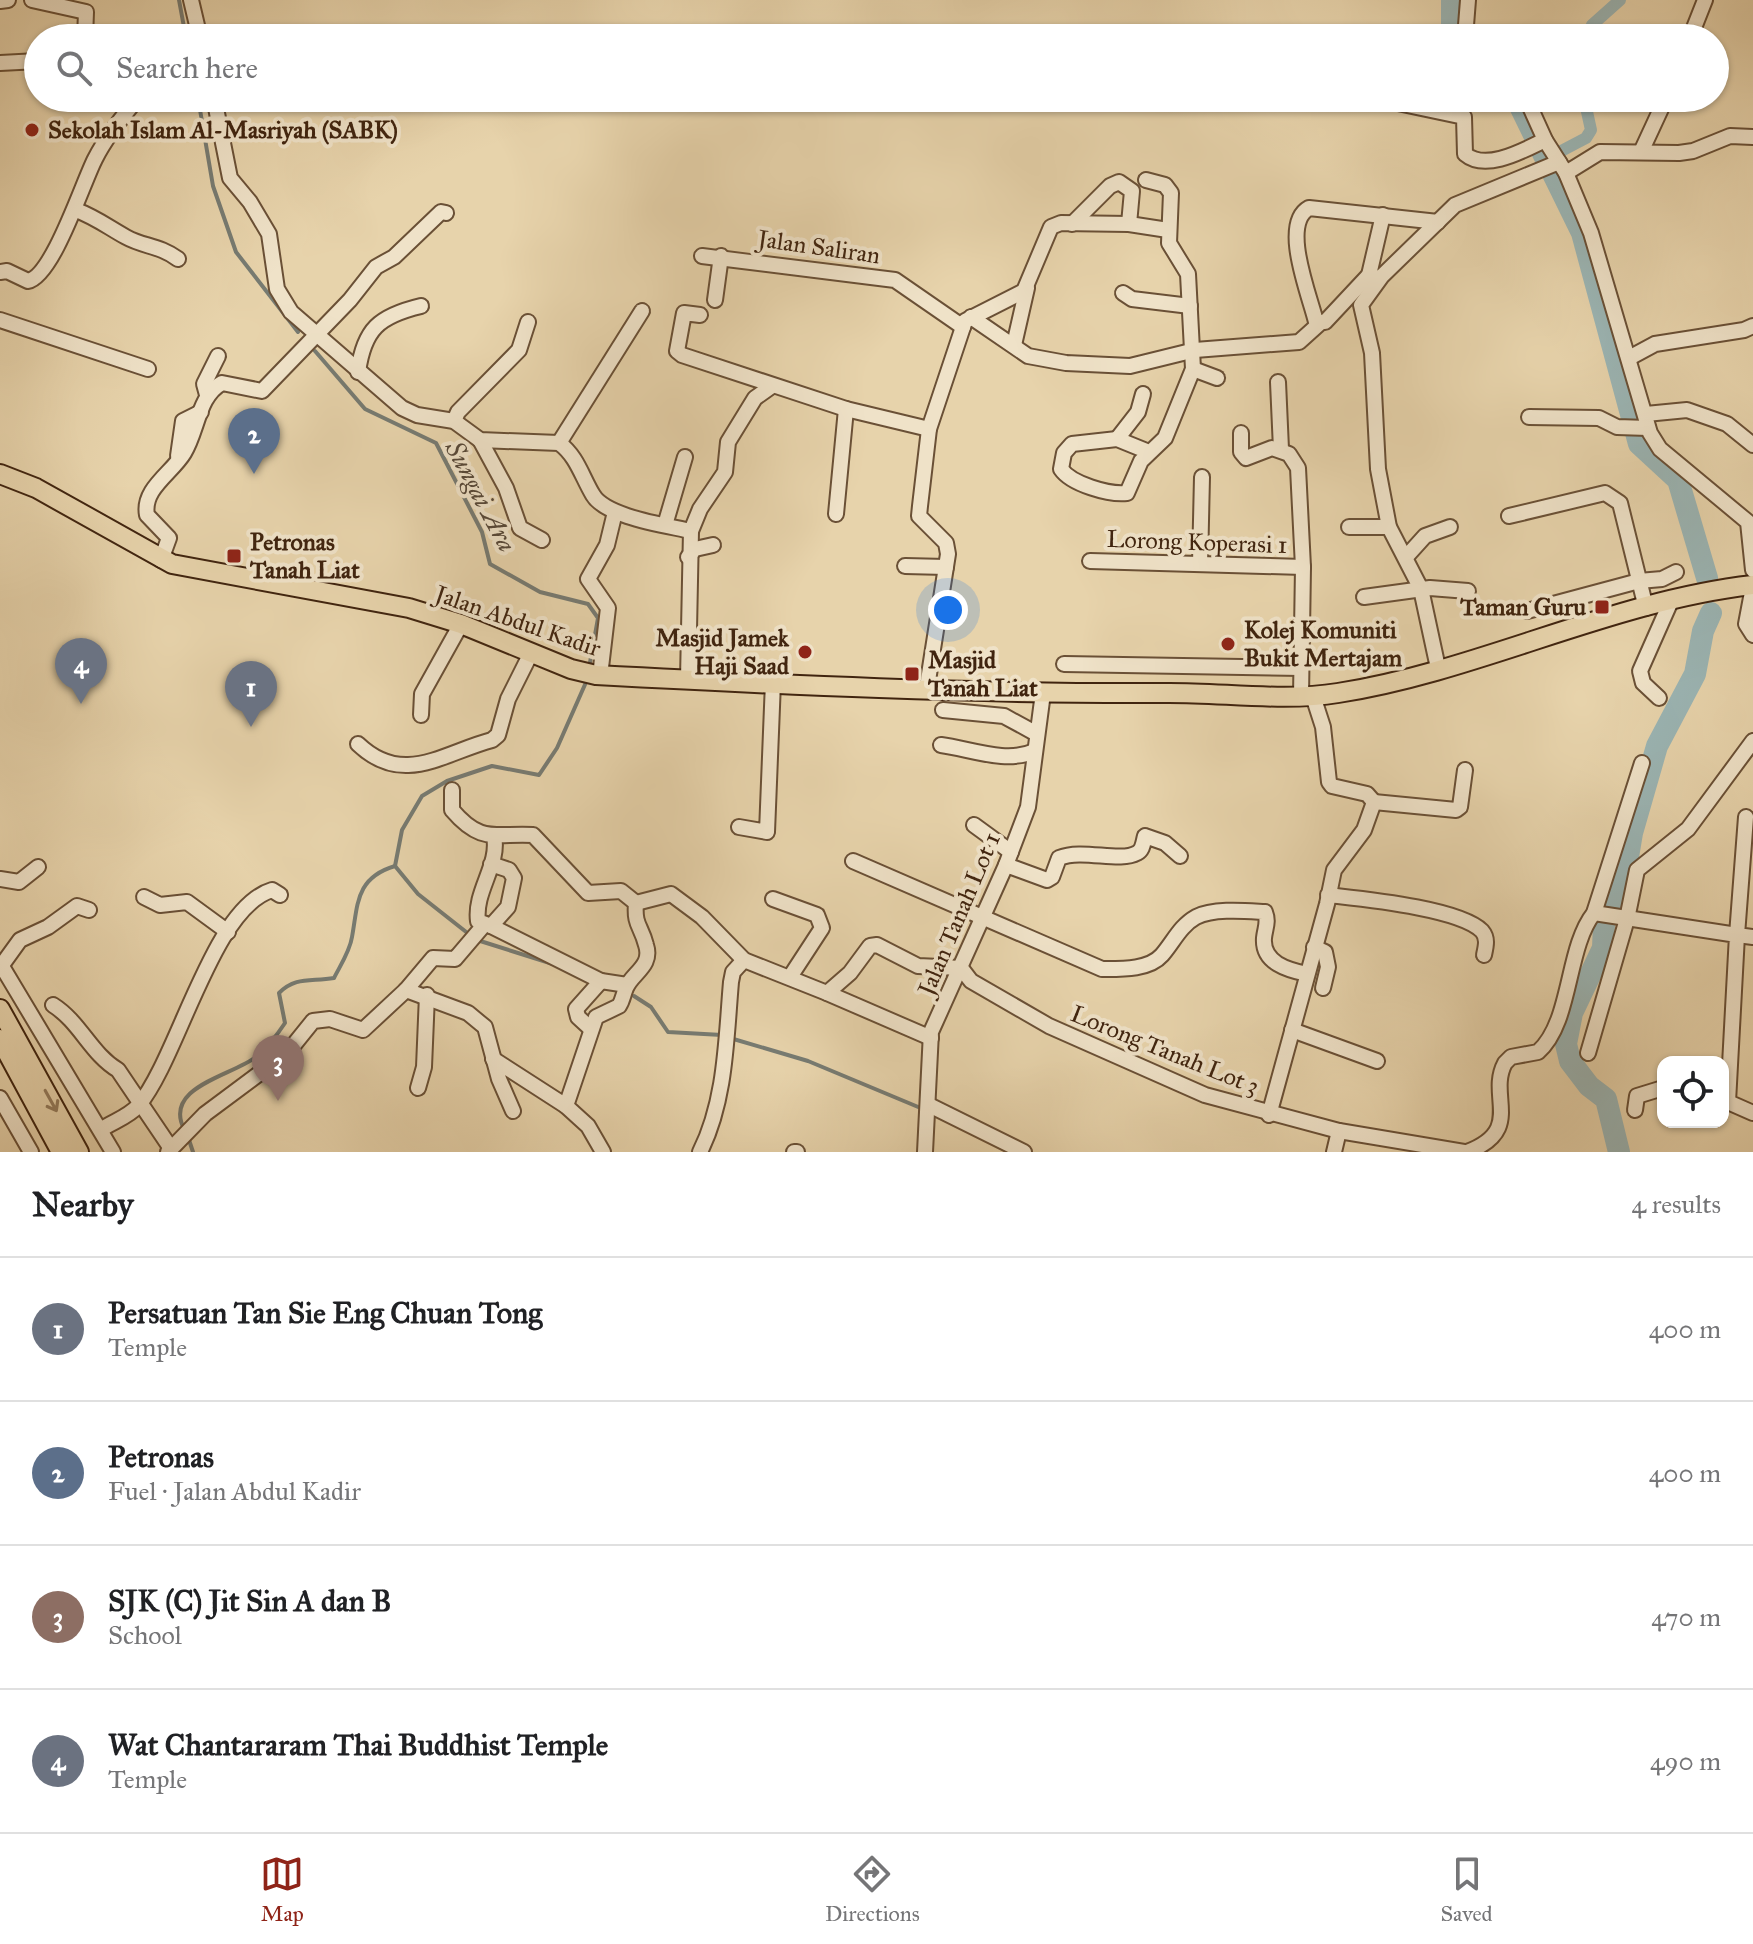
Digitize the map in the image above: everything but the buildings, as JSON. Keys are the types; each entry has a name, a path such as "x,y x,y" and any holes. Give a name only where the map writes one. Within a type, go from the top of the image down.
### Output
{"main road":[{"name":"Jalan Abdul Kadir","path":"0,474 36,488 161,560 186,568 409,608 461,624 592,674 1043,693 1307,696 1350,691 1671,601 1753,586"},
{"path":"0,1009 79,1152"},
{"path":"0,1039 61,1152"}],"street":[{"path":"0,1 8,0"},
{"path":"32,0 86,12 86,24"},
{"path":"191,0 197,24"},
{"path":"1466,24 1468,0"},
{"path":"1696,24 1705,0"},
{"path":"0,63 24,62"},
{"path":"0,272 7,271 33,281 76,210 96,157 128,112"},
{"path":"217,112 230,178 250,202 269,234 277,289 291,312 402,408 417,415 454,421 480,440 506,488 520,528 542,540"},
{"path":"1440,112 1464,117 1465,154 1475,160 1501,159 1541,143"},
{"path":"1531,112 1541,143 1561,165 1591,233 1629,358 1642,423 1660,449 1752,524 1753,570"},
{"path":"1641,152 1660,112"},
{"path":"1168,230 1129,224 1061,223 1046,231 1027,288 1014,345 1028,356 1044,360 1130,366 1192,351 1299,342 1464,200 1544,167 1561,165 1600,152 1693,151 1730,136 1753,137"},
{"path":"1146,180 1165,185 1171,193 1169,243 1188,274 1193,369 1165,438 1141,461 1131,487 1122,494 1067,478 1061,469 1064,453 1072,444 1117,439 1149,452"},
{"path":"1072,224 1110,186 1119,182 1132,191 1129,224"},
{"path":"1319,324 1298,261 1297,225 1302,212 1309,208 1438,222"},
{"path":"76,210 98,218 125,237 165,249 178,259"},
{"path":"161,560 169,538 147,515 145,505 151,492 177,464 183,421 201,412 207,395 222,383 262,391 376,267 394,257 441,212 446,213"},
{"path":"1383,215 1374,277 1361,305 1372,353 1378,469 1389,527 1421,589 1438,668"},
{"name":"Jalan Saliran","path":"702,256 895,280 1014,345"},
{"path":"715,300 721,256"},
{"path":"927,687 946,567 946,543 919,516 929,429 967,322 1010,302 1027,288"},
{"path":"1123,293 1132,299 1190,306"},
{"path":"358,372 363,343 378,322 421,306"},
{"path":"559,443 642,311"},
{"path":"700,315 684,313 677,351 846,409 929,429"},
{"path":"0,320 148,369"},
{"path":"454,421 458,412 519,350 528,322"},
{"path":"1629,358 1655,344 1753,326"},
{"path":"207,395 204,384 218,356"},
{"path":"1193,369 1217,378"},
{"path":"1278,382 1281,449 1298,468 1303,567 1301,668 1307,696 1323,727 1329,782 1332,786 1367,794 1374,802 1451,811 1460,807 1465,770"},
{"path":"688,679 688,557 691,531 700,509 725,472 728,442 755,398 772,386"},
{"path":"1117,439 1138,412 1143,394"},
{"path":"836,514 846,409"},
{"path":"1529,417 1599,418 1617,427 1687,410 1727,424 1753,445"},
{"path":"1241,433 1241,452 1246,458 1272,448 1281,449"},
{"path":"480,440 559,443 578,466 600,504 615,512 691,531"},
{"path":"665,525 685,457"},
{"path":"1200,564 1202,477"},
{"path":"1509,516 1605,493 1611,495 1620,503 1646,608"},
{"path":"592,674 608,608 588,579 607,545 615,512"},
{"path":"1349,527 1389,527"},
{"path":"1406,557 1425,536 1450,527"},
{"path":"688,557 695,549 713,545"},
{"name":"Lorong Koperasi 1","path":"1090,561 1303,567"},
{"path":"905,566 946,567"},
{"path":"1527,611 1639,581 1662,579 1676,572"},
{"path":"1753,586 1746,624 1753,635"},
{"path":"1364,597 1421,589 1468,591"},
{"path":"1659,698 1643,683 1640,671 1671,601"},
{"path":"421,715 422,694 461,624"},
{"path":"358,744 377,758 397,766 439,760 492,740 498,735 508,699 531,653"},
{"path":"1064,664 1301,668"},
{"path":"739,827 767,832 773,682"},
{"name":"Jalan Tanah Lot 1","path":"925,1152 931,1038 1028,807 1043,693"},
{"path":"943,710 1004,716 1037,734"},
{"path":"1588,1053 1611,916 1641,864 1688,829 1753,741"},
{"path":"941,745 1004,756 1023,757 1035,751"},
{"name":"Lorong Tanah Lot 3","path":"961,968 971,981 1049,1026 1205,1095 1269,1115 1400,1147 1466,1152 1487,1145 1497,1127 1505,1063 1511,1057 1538,1052 1545,1047 1611,916 1642,763"},
{"path":"452,790 452,810 466,827 494,836 533,835 588,893 621,891 636,903"},
{"path":"1269,1115 1334,870 1364,830 1374,802"},
{"path":"1728,1056 1746,817"},
{"path":"974,825 1008,859 1047,880 1052,877 1059,858 1080,853 1134,855 1142,849 1145,836 1165,843 1180,856"},
{"path":"494,836 496,847 477,913 478,921 601,981 627,985"},
{"path":"853,861 1090,967 1135,968 1160,958 1179,930 1197,917 1265,912 1265,950 1273,961 1287,969 1307,974"},
{"path":"53,1005 71,1019 107,1064 118,1070 133,1090 138,1105 173,1146 191,1127 288,1052 313,1021 330,1019 363,1030 406,990 433,958 455,959 508,907 514,878 509,870 491,864"},
{"path":"0,879 19,882 38,867"},
{"path":"102,1129 138,1105 157,1077 197,988 228,932 253,900 272,890 280,895"},
{"path":"636,903 671,894 702,917 744,960 931,1038"},
{"path":"1328,895 1402,905 1469,923 1484,933 1487,944 1484,955"},
{"path":"144,897 160,905 187,902 228,932"},
{"path":"773,899 817,915 822,928 790,977"},
{"path":"566,1106 596,1017 619,1006 627,985 634,980 648,958 647,945 634,924 636,903"},
{"path":"89,910 77,906 48,927 20,940 1,964 113,1152"},
{"path":"1611,916 1753,937"},
{"path":"827,993 850,973 873,945 918,966 961,968"},
{"path":"1314,947 1325,952 1329,961 1323,988"},
{"path":"700,1152 713,1129 718,1103 733,972 744,960"},
{"path":"590,1028 578,1017 576,1009 601,981"},
{"path":"406,990 427,995 477,1018 485,1027 493,1059 513,1111"},
{"path":"418,1088 424,1067 427,995"},
{"path":"1292,1030 1377,1061"},
{"path":"493,1059 566,1106 588,1126 603,1152"},
{"path":"1635,1110 1637,1096 1657,1090"},
{"path":"0,1098 31,1152"},
{"path":"1729,1104 1753,1113"},
{"path":"929,1105 1024,1152"},
{"path":"1334,1152 1339,1131"}],"waterway":[{"name":"Sungai Ara","path":"179,0 183,24"},
{"path":"1452,0 1452,24"},
{"path":"1593,24 1620,0"},
{"name":"Sungai Ara","path":"200,112 213,186 236,252 298,332"},
{"path":"1523,112 1582,233 1639,444 1678,480 1707,578"},
{"path":"1546,159 1586,138 1591,130 1587,112"},
{"name":"Sungai Ara","path":"315,351 365,409 436,443 482,532 490,564 540,592 588,604 598,618 589,668"},
{"path":"1619,1152 1606,1099 1589,1086 1570,1061 1566,1044 1572,1013 1603,948 1604,924 1625,875 1632,833 1657,746 1695,674 1703,631 1711,613"},
{"name":"Sungai Ara","path":"395,866 402,830 422,796 447,781 492,766 539,775 557,748 587,680"},
{"path":"184,1129 180,1115 183,1103 191,1093 256,1057 282,1028 285,1023 279,993 298,982 334,978 351,942 365,885 382,871 395,866 418,894 470,935"},
{"path":"477,940 553,964"},
{"path":"634,996 651,1007 668,1032 722,1035"},
{"path":"730,1038 808,1061 923,1109"},
{"path":"188,1137 193,1152"}],"place":[{"name":"Sekolah Islam Al-Masriyah (SABK)","path":"32,130"},
{"name":"Petronas","path":"254,474"},
{"name":"Petronas Tanah Liat","path":"234,556"},
{"name":"Taman Guru","path":"1602,607"},
{"name":"Kolej Komuniti Bukit Mertajam","path":"1228,644"},
{"name":"Masjid Jamek Haji Saad","path":"805,652"},
{"name":"Masjid Tanah Liat","path":"912,674"},
{"name":"Wat Chantararam Thai Buddhist Temple","path":"81,704"},
{"name":"Persatuan Tan Sie Eng Chuan Tong","path":"251,727"},
{"name":"SJK (C) Jit Sin A dan B","path":"278,1101"}]}
